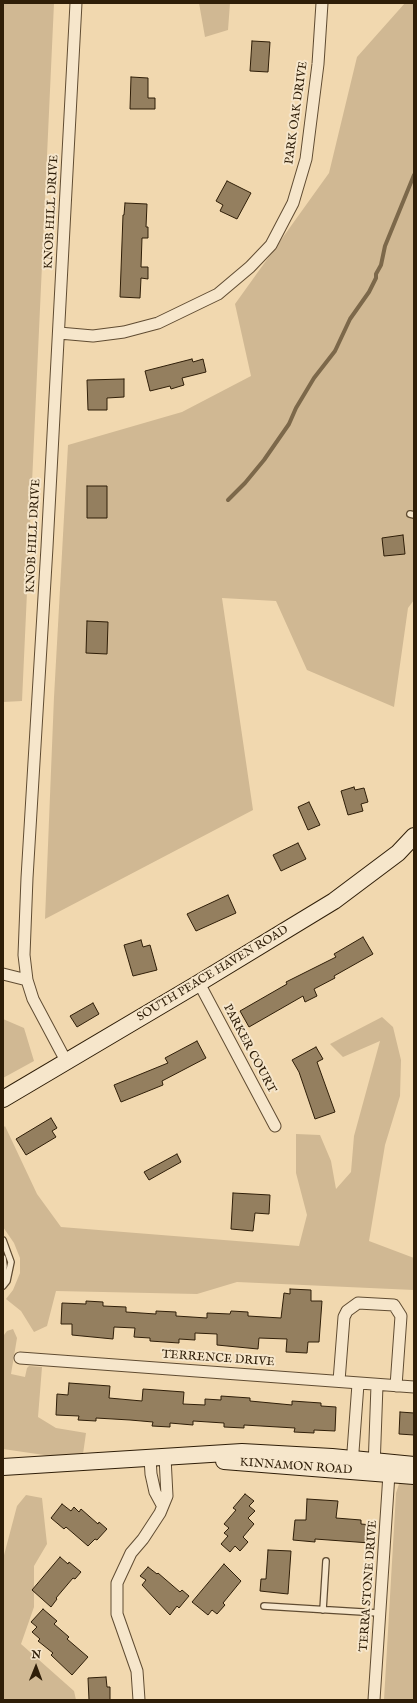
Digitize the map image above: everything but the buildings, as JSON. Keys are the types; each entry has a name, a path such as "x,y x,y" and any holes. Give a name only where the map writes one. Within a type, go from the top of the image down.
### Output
{"main road":[{"name":"SOUTH PEACE HAVEN ROAD","path":"3,1099 334,901 398,853 414,836"},
{"name":"KINNAMON ROAD","path":"3,1467 165,1457 352,1465 414,1476"},
{"name":"KINNAMON ROAD","path":"379,1469 414,1465"}],"street":[{"name":"KNOB HILL DRIVE","path":"66,1061 33,999 27,980 24,955 26,893 76,3"},
{"name":"PARK OAK DRIVE","path":"58,333 93,336 124,332 158,323 218,294 250,267 271,245 293,203 306,159 318,64 322,3"},
{"path":"3,974 27,980"},
{"name":"PARKER COURT","path":"199,983 275,1126"},
{"path":"339,1381 344,1317 347,1311 358,1303 394,1305 401,1316 396,1386"},
{"name":"TERRENCE DRIVE","path":"20,1358 414,1387"},
{"path":"352,1465 358,1384"},
{"name":"TERRA STONE DRIVE","path":"374,1700 379,1613 379,1469 377,1385"},
{"path":"139,1700 137,1671 117,1614 117,1583 131,1553 143,1539 160,1513 162,1505 155,1492 151,1474 165,1457"}],"lane":[{"path":"3,1240 11,1262 6,1281 3,1284"},
{"path":"3,1258 3,1284"},
{"path":"323,1610 326,1561"},
{"path":"264,1606 379,1613"}],"shaded area":[{"path":"3,3 54,3 22,701 3,702"},
{"path":"199,3 230,3 228,30 205,37"},
{"path":"405,3 414,3 414,600 408,608 394,707 307,670 276,601 222,598 253,810 45,919 54,697 68,445 182,412 251,376 235,304 329,173 357,57"},
{"path":"382,1017 393,1027 401,1060 400,1096 385,1145 369,1241 414,1258 414,1290 237,1282 197,1294 56,1291 47,1326 34,1332 21,1311 6,1299 13,1290 20,1273 20,1258 14,1243 3,1227 3,1128 5,1126 37,1194 61,1227 299,1246 307,1215 296,1173 296,1134 320,1135 331,1161 336,1189 351,1172 354,1136 380,1041 343,1057 330,1044"},
{"path":"3,1019 24,1028 34,1061 3,1078"},
{"path":"13,1329 17,1338 11,1374 25,1377 29,1366 42,1367 38,1417 56,1428 86,1433 83,1454 51,1456 3,1449 3,1342 4,1335 7,1331"},
{"path":"404,1479 414,1480 414,1700 384,1700 396,1493 399,1484"},
{"path":"26,1495 42,1498 47,1544 34,1566 34,1607 21,1644 74,1691 76,1700 3,1700 3,1559 17,1506"}],"waterway":[{"path":"228,500 245,483 264,460 289,424 296,408 314,378 335,351 350,319 369,292 381,265 385,246 414,175"}]}
